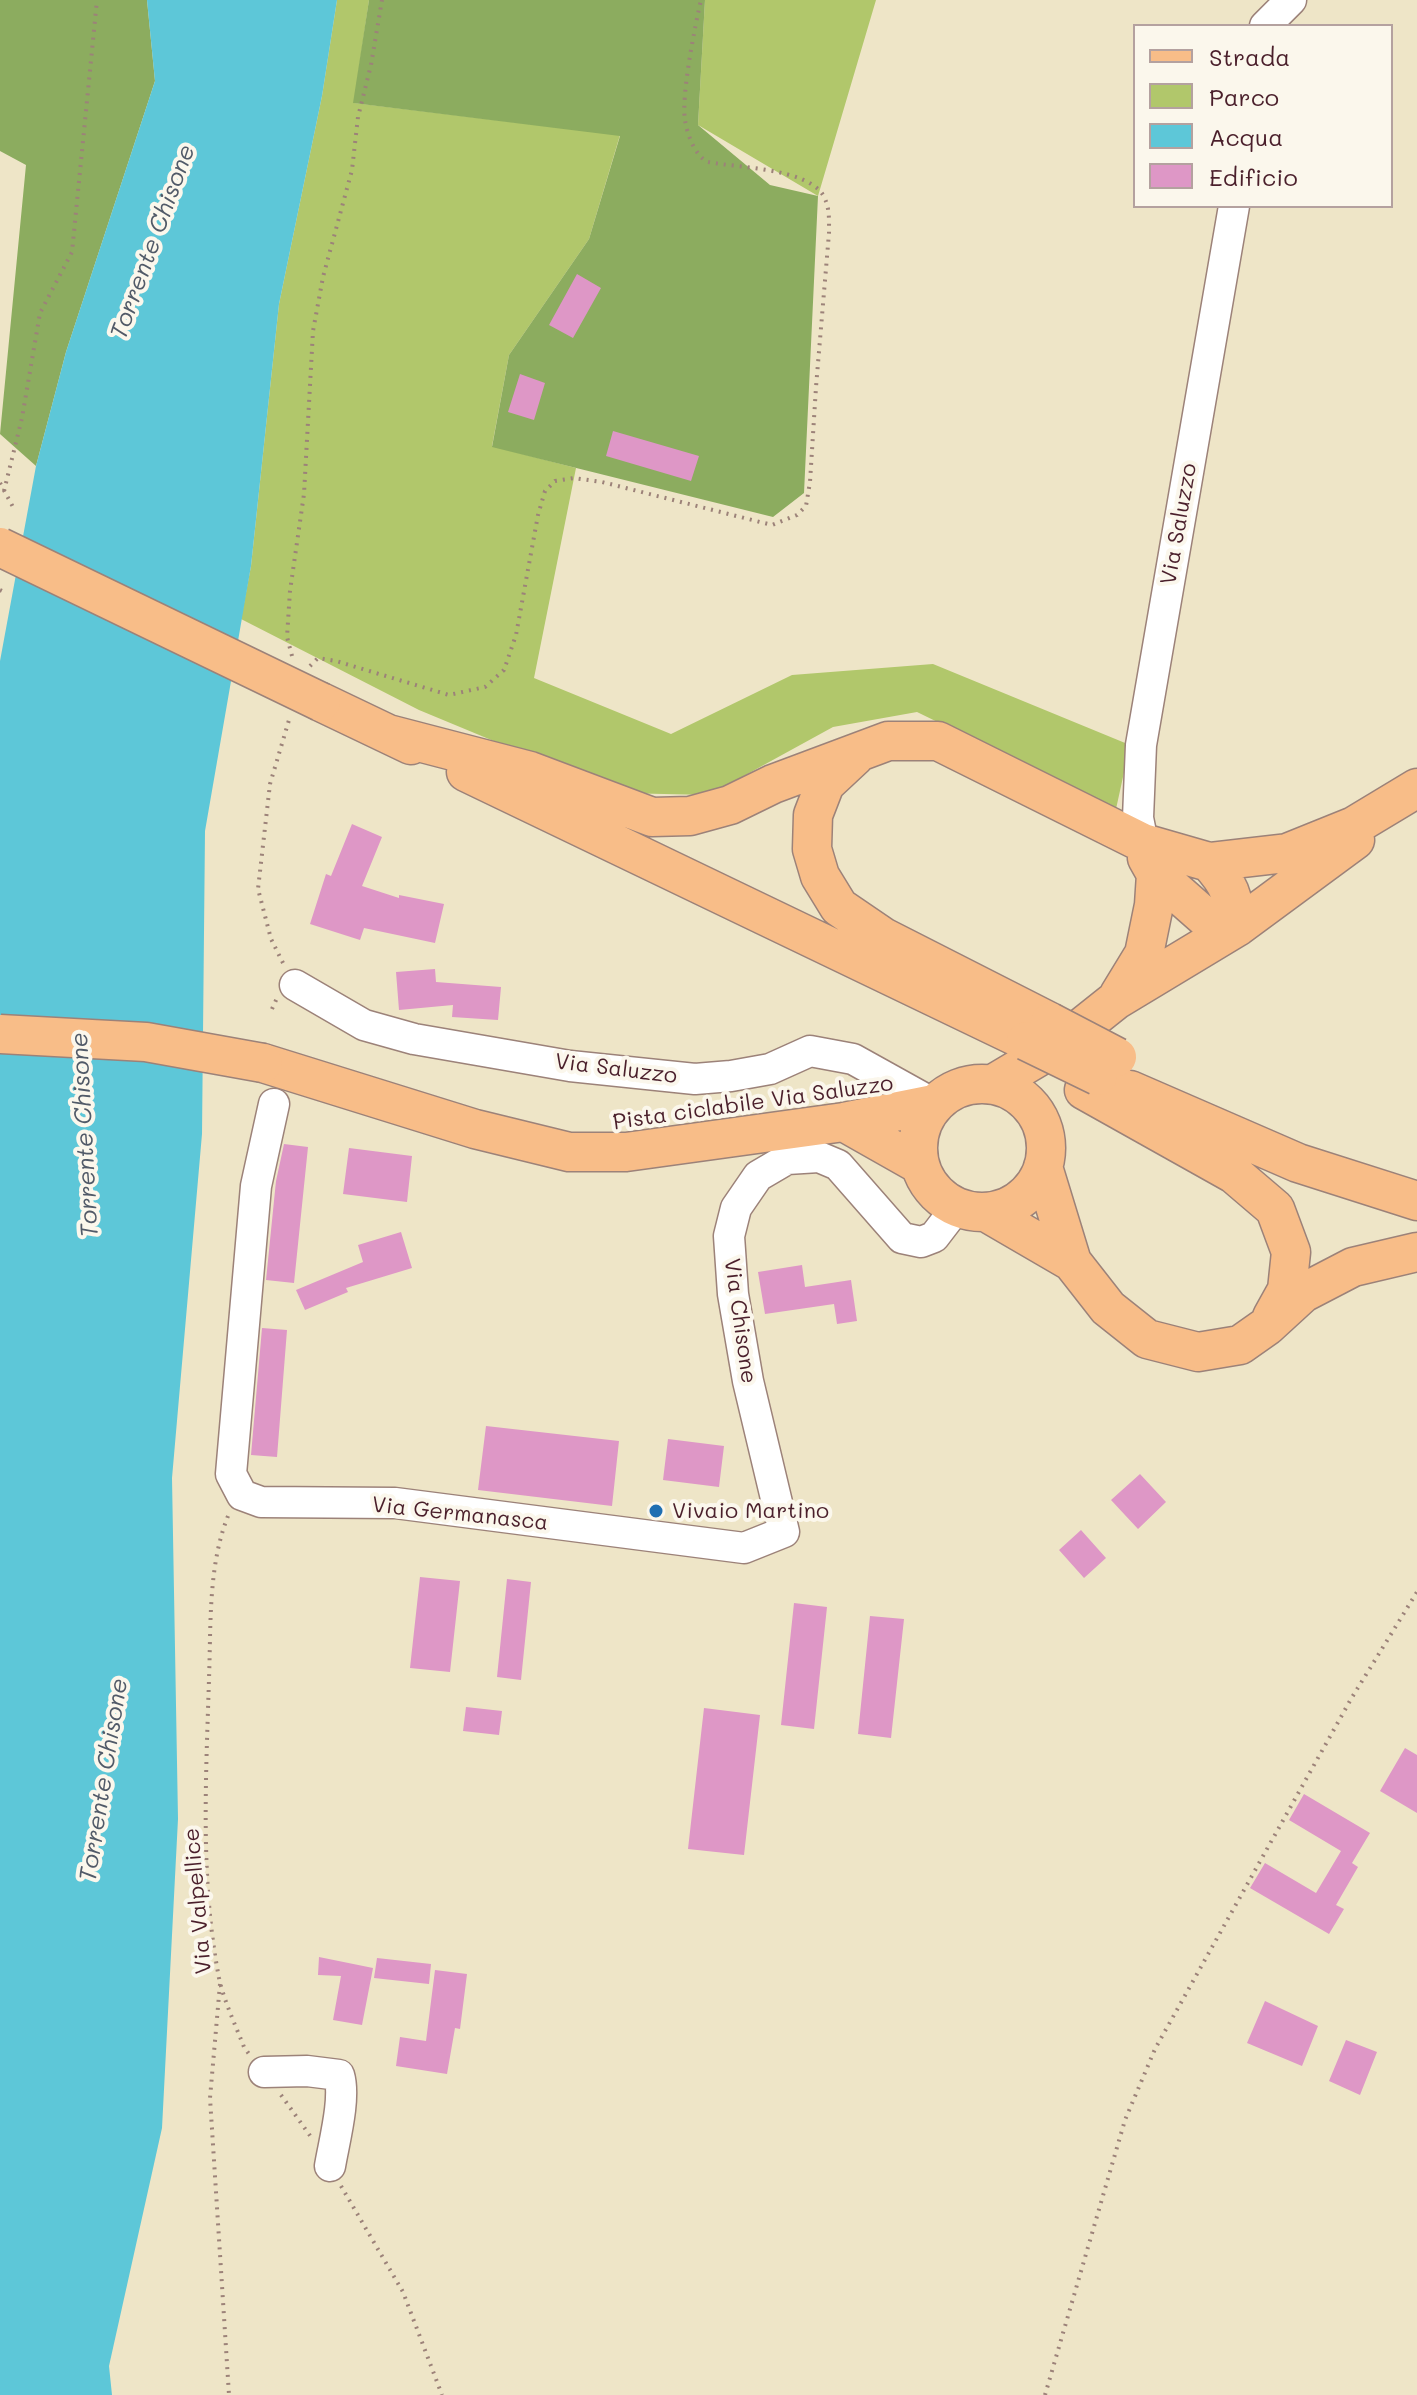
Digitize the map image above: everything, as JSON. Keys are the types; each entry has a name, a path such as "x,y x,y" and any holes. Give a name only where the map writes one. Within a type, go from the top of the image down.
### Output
{"main road":[{"path":"0,547 945,1002 1038,1040"},
{"path":"388,734 530,771 652,817 690,816 730,805 773,784 888,741 938,741 1150,859 1206,918 1237,927"},
{"path":"863,749 825,784 813,815 812,849 820,876 839,907 1038,1040 1100,1074 1298,1163 1417,1201"},
{"path":"1150,859 1209,862 1287,853 1354,826 1417,788"},
{"path":"993,1084 1038,1040 1116,1000 1237,927 1417,795"},
{"path":"1116,1000 1144,954 1154,905 1150,859"},
{"path":"1209,862 1226,881 1233,896 1237,927"},
{"path":"0,1034 146,1042 263,1063 475,1129 569,1152 626,1152 844,1122 934,1104"},
{"path":"972,1209 1005,1208 1022,1198 1035,1184 1043,1167 1046,1145 1038,1040"},
{"path":"1100,1074 1234,1174 1275,1209 1291,1252 1287,1290 1267,1326"},
{"path":"1042,1124 1031,1105 1014,1091 993,1084 972,1084 951,1091 934,1104 923,1122 918,1143 920,1165 934,1189 1072,1262"},
{"path":"844,1122 920,1165"},
{"path":"1043,1167 1072,1262 1108,1308 1147,1339 1198,1352 1240,1345 1267,1326 1303,1293 1353,1267 1417,1252"}],"street":[{"path":"1267,24 1291,0"},
{"name":"Via Saluzzo","path":"1150,859 1138,818 1141,745 1234,208"},
{"name":"Via Saluzzo","path":"295,985 364,1025 414,1039 570,1066 695,1079 770,1069 810,1051 853,1059 934,1104"},
{"path":"242,1495 231,1474 256,1186 274,1104"},
{"name":"Via Chisone","path":"784,1532 748,1381 733,1294 729,1236 736,1208 758,1176 787,1159 819,1157 838,1165 902,1238 921,1242 934,1237 972,1209"},
{"name":"Via Germanasca","path":"242,1495 261,1502 395,1503 744,1548 784,1532"},
{"path":"264,2072 307,2071 339,2075 342,2084 330,2166"}],"path":[{"path":"4,491 22,418 40,313 72,252 97,0"},
{"path":"293,664 287,637 290,591 304,494 313,331 323,277 352,170 358,117 382,0"},
{"path":"295,985 271,939 258,889 270,784 318,658 449,695 485,687 504,670 516,635 538,515 545,491 555,481 574,478 602,482 772,525 788,521 806,506 829,210 825,197 806,180 701,159 685,119 701,0"},
{"path":"0,483 13,507"},
{"name":"Via Valpellice","path":"242,1495 220,1536 215,1567 210,1660 207,1877 220,1981 244,2047 316,2143 403,2292 442,2395"},
{"path":"1045,2395 1125,2120 1155,2049 1351,1699 1417,1592"},
{"path":"220,1981 210,2098 229,2395"}],"green space":[{"path":"0,0 147,0 155,81 66,352 36,466 0,434 26,165 0,151"},
{"path":"337,0 369,0 354,103 620,135 589,239 509,355 492,446 576,468 534,678 671,734 792,675 933,664 1130,745 1116,809 917,712 833,727 709,795 619,793 419,710 241,619 251,566 279,304 322,96"},
{"path":"369,0 705,0 698,125 770,185 818,196 804,493 773,517 492,447 509,355 589,239 620,136 353,103"},
{"path":"705,0 876,0 818,196 698,125"}],"water":[{"name":"Torrente Chisone","path":"147,0 337,0 322,96 279,304 251,566 205,831 202,1134 172,1478 178,1819 162,2128 109,2366 112,2395 0,2395 0,661 36,466 66,352 155,81"}],"building":[{"path":"577,274 601,288 573,338 549,325"},
{"path":"520,374 545,383 534,420 508,412"},
{"path":"613,431 699,456 691,481 606,456"},
{"path":"352,824 382,837 362,886 399,898 399,895 444,904 435,943 364,928 360,940 310,924 326,874 331,876"},
{"path":"435,969 436,982 501,987 498,1020 452,1017 453,1005 399,1010 396,972"},
{"path":"284,1144 308,1147 294,1283 266,1280 276,1181"},
{"path":"349,1148 412,1156 407,1202 343,1194"},
{"path":"401,1232 412,1268 346,1288 348,1292 305,1310 296,1290 363,1262 358,1245"},
{"path":"802,1265 805,1287 851,1280 857,1321 837,1324 834,1304 765,1314 758,1272"},
{"path":"262,1328 287,1330 277,1457 251,1455"},
{"path":"486,1426 619,1441 612,1506 478,1490"},
{"path":"668,1439 724,1446 719,1487 663,1480"},
{"path":"1140,1474 1166,1502 1138,1529 1111,1500"},
{"path":"1081,1530 1106,1558 1084,1578 1059,1550"},
{"path":"420,1577 460,1581 450,1672 410,1668"},
{"path":"507,1579 531,1582 521,1680 497,1677"},
{"path":"794,1603 827,1607 814,1729 781,1725"},
{"path":"870,1616 904,1619 891,1738 858,1734"},
{"path":"466,1707 502,1711 499,1735 463,1731"},
{"path":"704,1708 760,1715 744,1855 688,1849"},
{"path":"1405,1748 1417,1755 1417,1813 1380,1791"},
{"path":"1304,1794 1370,1833 1352,1863 1358,1867 1336,1905 1344,1909 1329,1934 1250,1888 1265,1863 1316,1893 1341,1851 1289,1820"},
{"path":"319,1957 373,1968 362,2025 333,2020 341,1976 318,1975"},
{"path":"377,1958 431,1964 429,1984 374,1978"},
{"path":"435,1970 467,1974 460,2029 455,2028 447,2074 396,2066 400,2037 426,2041"},
{"path":"1265,2001 1318,2026 1302,2066 1247,2043"},
{"path":"1346,2040 1377,2052 1360,2095 1329,2081"}],"place":[{"name":"Vivaio Martino","path":"656,1511"}]}
